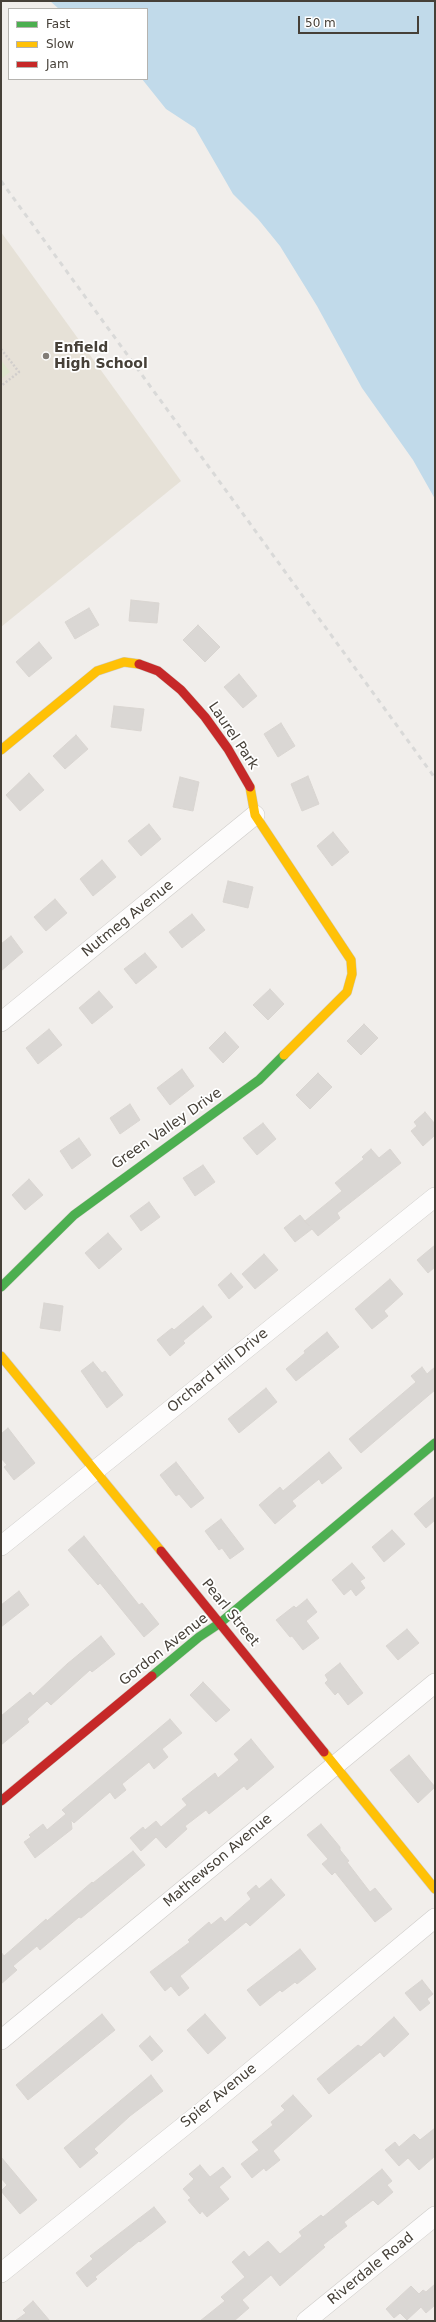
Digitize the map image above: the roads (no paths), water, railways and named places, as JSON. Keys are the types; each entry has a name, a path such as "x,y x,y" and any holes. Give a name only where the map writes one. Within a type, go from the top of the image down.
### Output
{"street":[{"name":"Laurel Park","path":"1,750 97,671 124,662 145,665 158,671 181,690 205,717 250,786 255,815 351,960 352,974 348,992"},
{"name":"Nutmeg Avenue","path":"1,1022 255,815"},
{"name":"Green Valley Drive","path":"1,1287 86,1206 259,1080 348,992"},
{"name":"Orchard Hill Drive","path":"1,1546 435,1197"},
{"name":"Pearl Street","path":"1,1356 335,1764 435,1890"},
{"name":"Gordon Avenue","path":"1,1801 199,1637 220,1623 435,1444"},
{"name":"Mathewson Avenue","path":"1,2040 435,1683"},
{"name":"Spier Avenue","path":"3,2267 204,2110 435,1918"},
{"name":"Riverdale Road","path":"306,2321 435,2216"}],"water":[{"path":"50,1 435,1 435,499 413,460 362,388 317,306 280,246 258,219 233,194 195,128 166,109 143,80 148,80 148,8 58,8"}],"railway":[{"path":"1,181 435,778"}],"place":[{"name":"Enfield High School","path":"46,356"}]}
